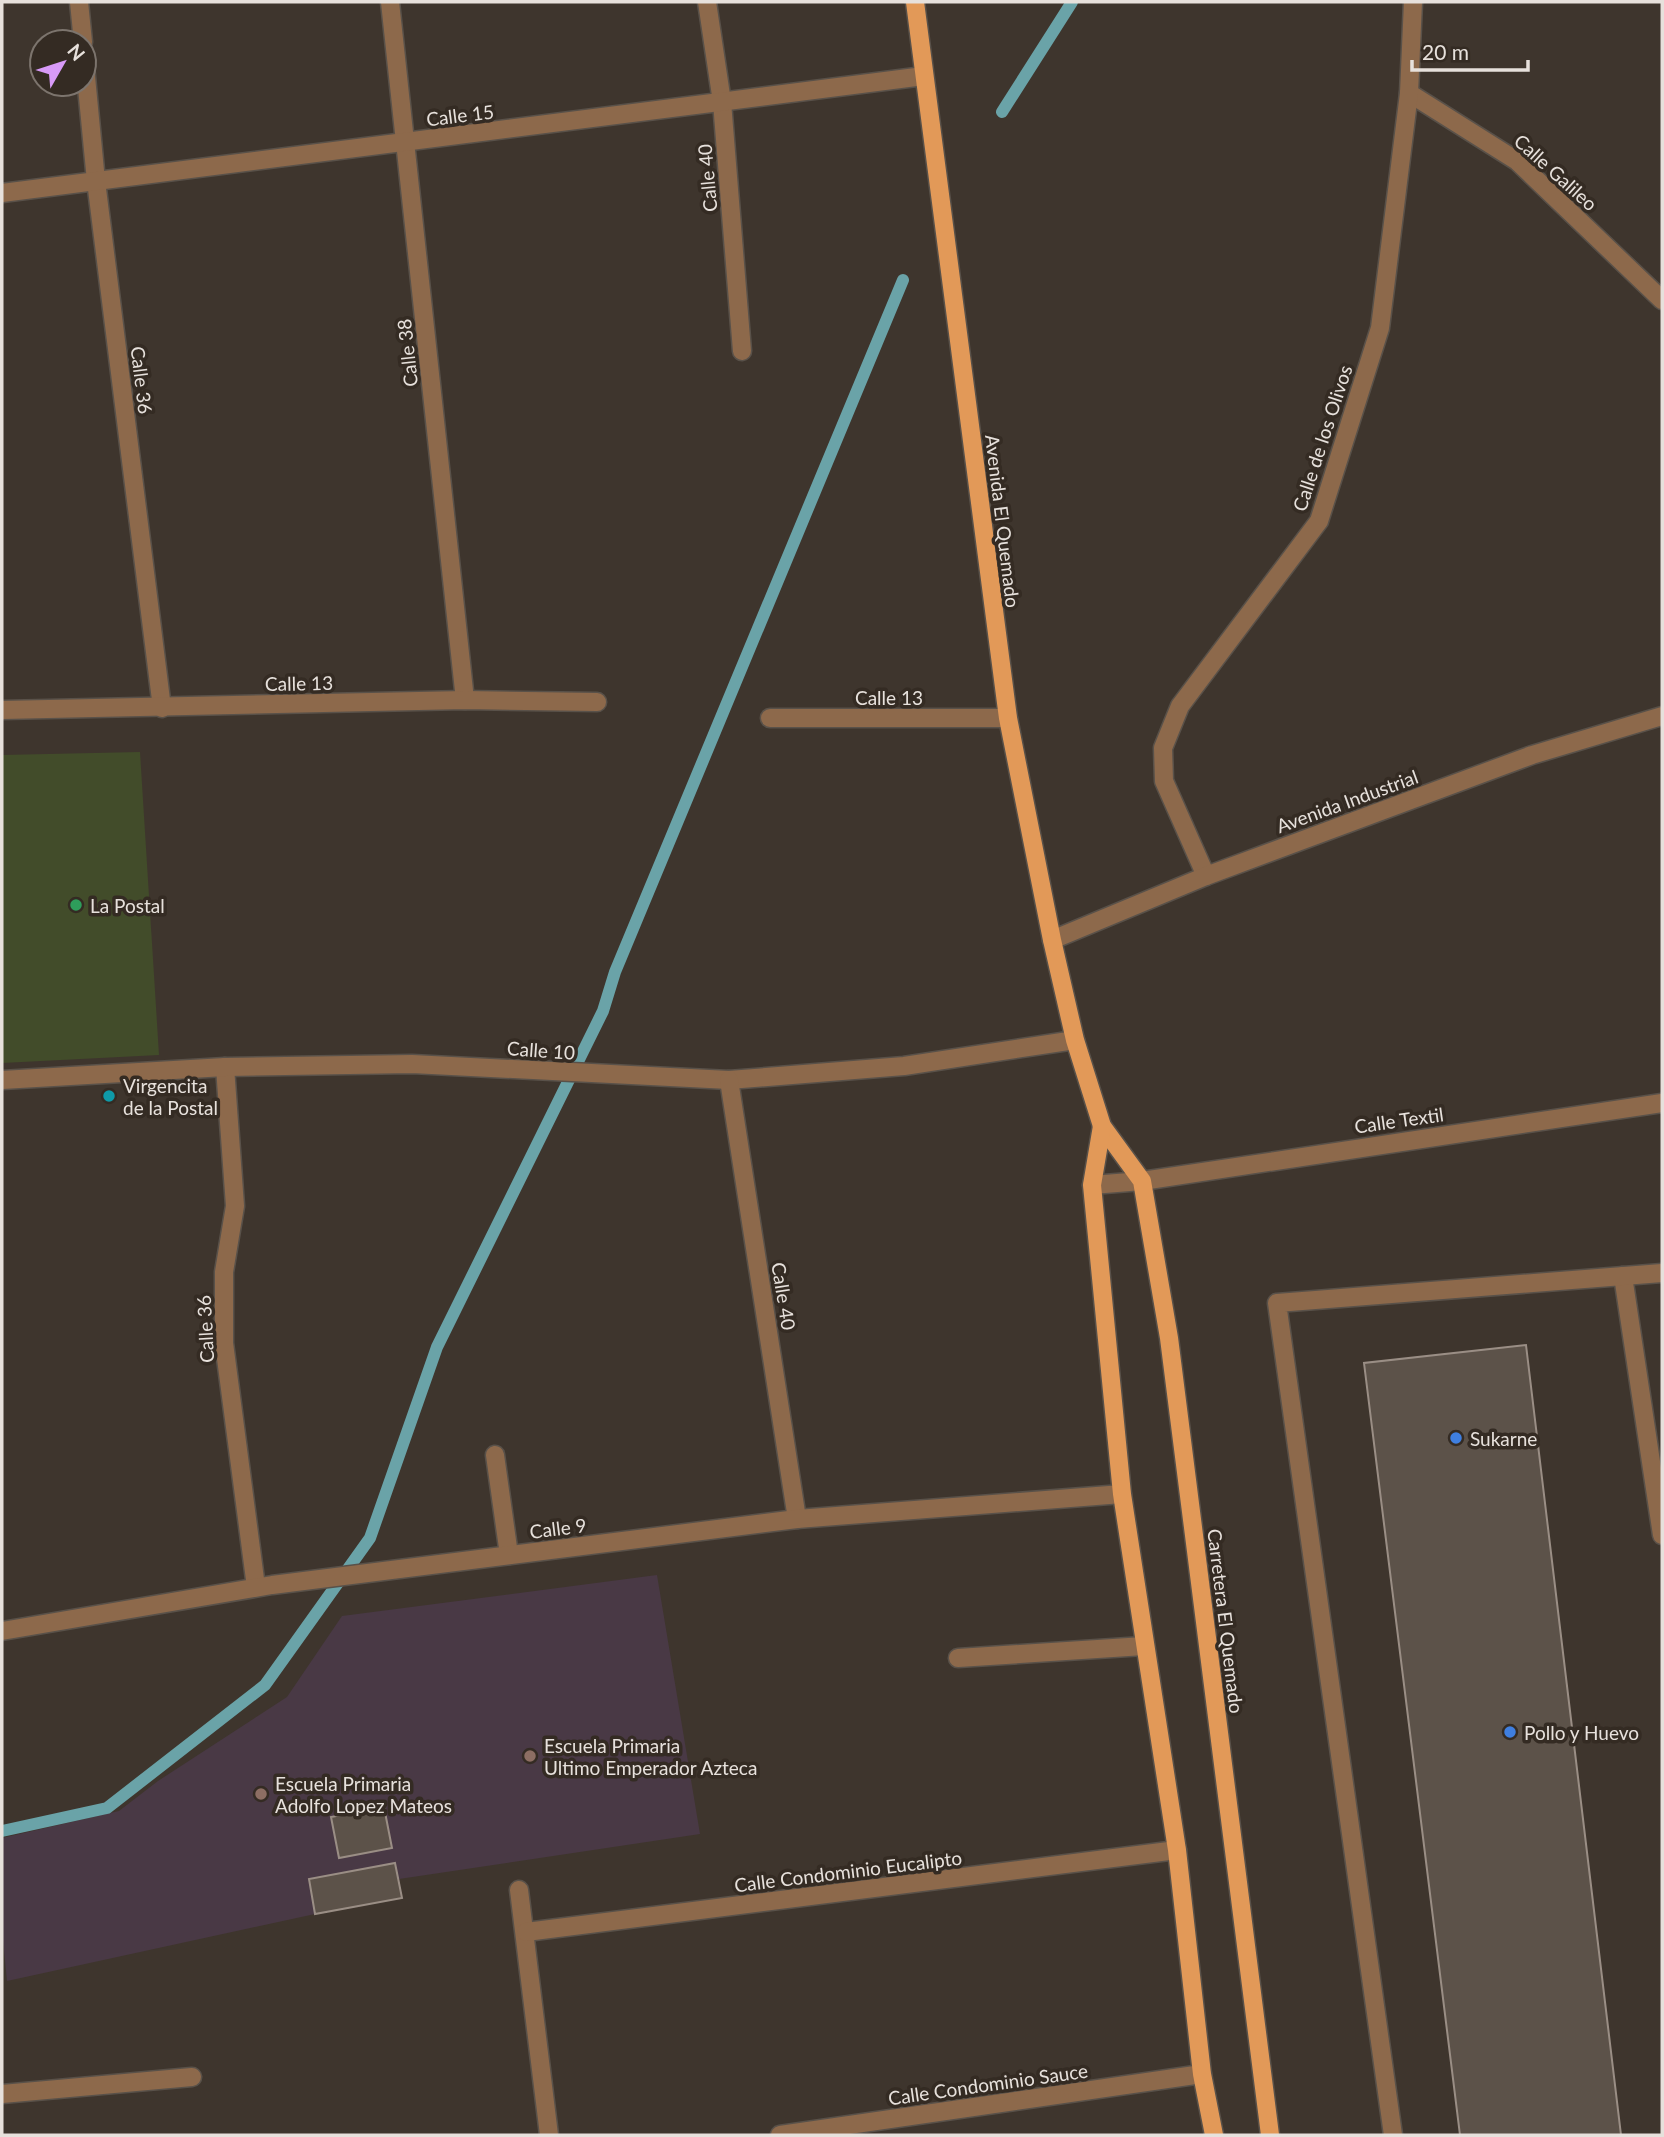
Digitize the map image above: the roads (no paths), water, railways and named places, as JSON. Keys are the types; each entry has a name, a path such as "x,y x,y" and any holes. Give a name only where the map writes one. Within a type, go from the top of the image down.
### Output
{"main road":[{"name":"Avenida El Quemado","path":"915,2 1008,718 1052,940 1075,1040"},
{"name":"Carretera El Quemado","path":"1075,1040 1102,1126 1142,1181 1169,1338 1270,2135"},
{"name":"Carretera El Quemado","path":"1102,1126 1092,1185 1122,1494 1177,1850 1202,2074 1214,2135"}],"street":[{"path":"79,2 82,28"},
{"name":"Calle 38","path":"390,2 465,700"},
{"name":"Calle 40","path":"707,2 722,102 742,351"},
{"name":"Calle de los Olivos","path":"1206,876 1164,781 1163,748 1180,706 1319,521 1380,328 1409,93 1413,2"},
{"name":"Calle 15","path":"2,193 924,76"},
{"name":"Calle Galileo","path":"1409,93 1517,161 1662,300"},
{"name":"Calle 36","path":"88,98 162,708"},
{"name":"Calle 13","path":"2,710 465,700 597,702"},
{"name":"Avenida Industrial","path":"1052,940 1206,876 1532,755 1662,716"},
{"name":"Calle 13","path":"770,718 1008,718"},
{"name":"Calle 10","path":"2,1080 225,1068 412,1064 729,1080 904,1066 1075,1040"},
{"name":"Calle 36","path":"225,1068 235,1206 223,1272 225,1343 264,1586"},
{"name":"Calle 40","path":"729,1080 797,1519"},
{"name":"Calle Textil","path":"1092,1185 1142,1181 1662,1103"},
{"path":"1393,2135 1277,1303 1662,1273"},
{"path":"1623,1276 1662,1535"},
{"path":"495,1455 509,1555"},
{"name":"Calle 9","path":"2,1631 264,1586 797,1519 1122,1494"},
{"path":"958,1658 1144,1646"},
{"name":"Calle Condominio Eucalipto","path":"526,1932 1177,1850"},
{"path":"519,1890 549,2135"},
{"name":"Calle Condominio Sauce","path":"780,2135 1202,2074"},
{"path":"2,2094 192,2077"}],"waterway":[{"path":"1002,112 1072,2"},
{"path":"2,1831 107,1808 265,1685 370,1538 437,1347 603,1011 615,972 903,280"}],"place":[{"name":"La Postal","path":"76,905"},
{"name":"Virgencita de la Postal","path":"109,1096"},
{"name":"Sukarne","path":"1456,1438"},
{"name":"Pollo y Huevo","path":"1510,1732"},
{"name":"Escuela Primaria Ultimo Emperador Azteca","path":"530,1756"},
{"name":"Escuela Primaria Adolfo Lopez Mateos","path":"261,1794"}]}
